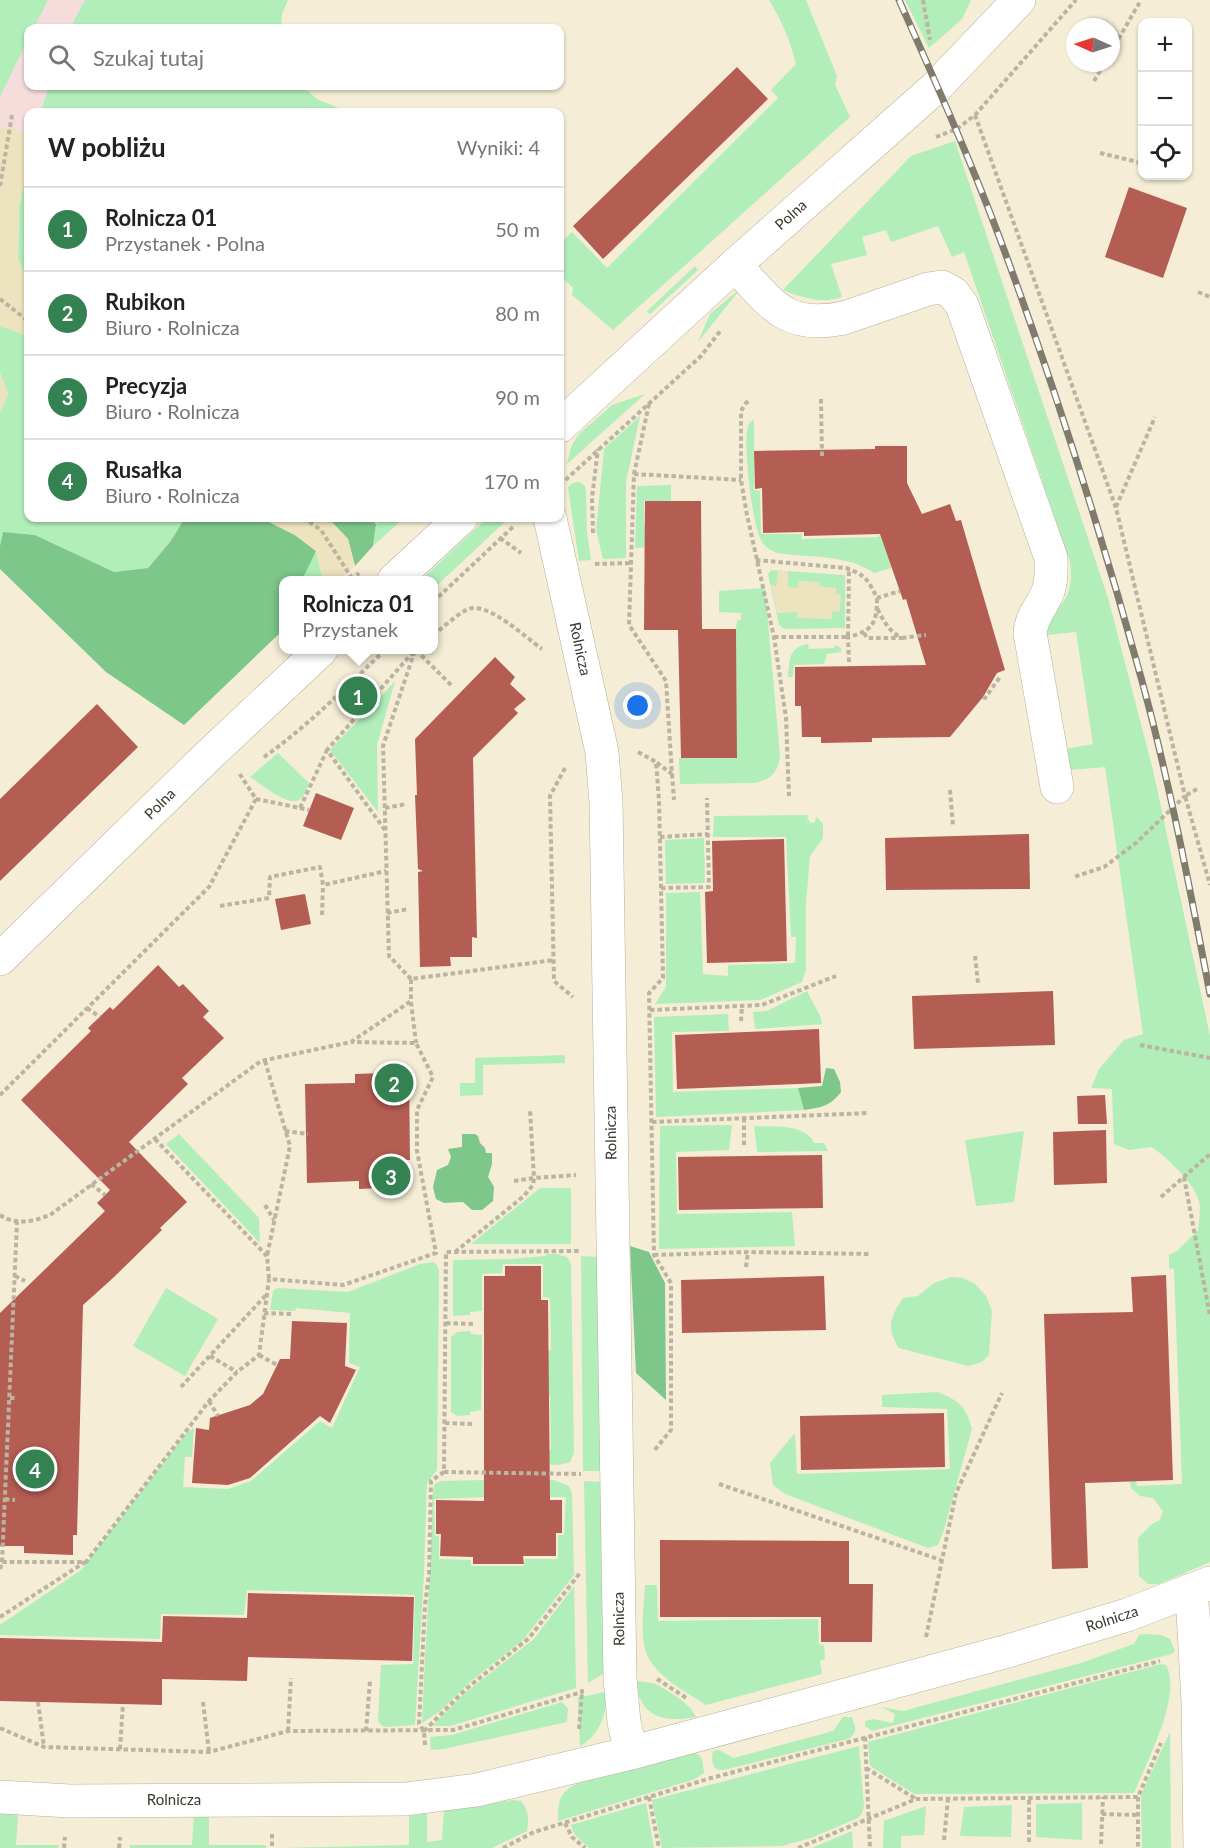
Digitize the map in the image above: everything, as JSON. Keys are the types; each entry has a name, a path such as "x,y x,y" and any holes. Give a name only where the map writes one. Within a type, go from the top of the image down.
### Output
{"street":[{"name":"Polna","path":"564,422 735,265 936,87 1019,0"},
{"path":"735,265 778,310 807,321 830,321 844,318 928,289 942,287 952,293 962,305 1051,558 1049,588 1030,624 1030,633 1057,787"},
{"path":"398,576 457,522"},
{"name":"Rolnicza","path":"551,522 602,752 606,813 620,1679 624,1722 631,1753"},
{"name":"Polna","path":"0,959 207,756 317,654"},
{"path":"1200,1587 1194,1612 1200,1848"},
{"name":"Rolnicza","path":"0,1797 70,1801 406,1799 477,1790 631,1753 1008,1651 1127,1615 1200,1587"}],"path":[{"path":"921,0 932,49"},
{"path":"1120,36 1141,0"},
{"path":"1095,81 1100,72"},
{"path":"975,115 1116,508 1185,796 1210,885"},
{"path":"0,186 12,116"},
{"path":"1100,153 1138,162"},
{"path":"1198,292 1210,297"},
{"path":"0,299 24,318"},
{"path":"821,399 822,456"},
{"path":"748,401 741,411 741,480 774,637 786,718 789,796"},
{"path":"649,403 634,474 629,626 666,681 674,800"},
{"path":"1116,508 1155,417"},
{"path":"634,474 741,480"},
{"path":"309,522 321,530 350,576"},
{"path":"438,597 516,524"},
{"path":"500,538 525,556"},
{"path":"756,560 849,569 867,578 877,598 876,616 872,625 864,633 848,637 774,637"},
{"path":"849,569 849,662"},
{"path":"877,598 900,591"},
{"path":"438,631 468,608 478,607 490,611 549,655"},
{"path":"877,608 894,635 902,638"},
{"path":"864,633 867,638 926,635"},
{"path":"300,808 327,750 412,654"},
{"path":"415,654 383,746 387,913 389,956 411,980 416,1043 434,1077 417,1110 417,1151 436,1253"},
{"path":"420,654 452,685"},
{"path":"327,750 385,830"},
{"path":"569,762 550,796 554,981 574,998"},
{"path":"656,762 672,774"},
{"path":"239,773 256,799 309,810"},
{"path":"1074,877 1104,867 1136,843 1185,796 1197,789"},
{"path":"950,790 953,826"},
{"path":"661,888 709,887 706,798"},
{"path":"0,1095 209,887 256,799"},
{"path":"385,807 406,804"},
{"path":"660,837 708,834"},
{"path":"220,906 269,898 270,877 320,867 323,885 322,915"},
{"path":"323,885 386,871"},
{"path":"387,913 408,909"},
{"path":"975,956 978,983"},
{"path":"411,980 554,960"},
{"path":"650,1010 762,1005 836,976"},
{"path":"351,1042 411,1001"},
{"path":"741,1022 742,1006"},
{"path":"87,1008 100,1017"},
{"path":"0,1215 17,1222 35,1221 50,1215 261,1061 351,1042 416,1043"},
{"path":"1140,1045 1210,1058"},
{"path":"0,1617 86,1562 209,1401 237,1372 258,1355 269,1279 267,1256 290,1146 264,1060"},
{"path":"454,1252 524,1196 533,1185 530,1110"},
{"path":"652,1122 868,1113"},
{"path":"744,1119 744,1145"},
{"path":"285,1131 308,1134"},
{"path":"155,1138 267,1256"},
{"path":"1161,1197 1210,1154"},
{"path":"514,1181 576,1175 576,1164"},
{"path":"1184,1177 1210,1316"},
{"path":"91,1185 105,1196"},
{"path":"265,1205 274,1220"},
{"path":"0,1569 17,1222"},
{"path":"577,1240 577,1251"},
{"path":"269,1279 343,1285 436,1253 446,1252 612,1251"},
{"path":"444,1472 446,1252"},
{"path":"746,1267 748,1252"},
{"path":"654,1255 748,1252 870,1254"},
{"path":"15,1276 25,1281"},
{"path":"181,1388 267,1293"},
{"path":"264,1313 293,1314"},
{"path":"446,1323 473,1323"},
{"path":"258,1355 277,1365"},
{"path":"210,1356 237,1372"},
{"path":"926,1639 956,1492 1002,1393"},
{"path":"10,1398 17,1398"},
{"path":"209,1401 218,1416"},
{"path":"445,1423 472,1424"},
{"path":"579,1462 579,1485"},
{"path":"425,1745 424,1731 419,1724 425,1605 429,1574 431,1481 444,1472 616,1476"},
{"path":"719,1484 941,1560"},
{"path":"5,1499 15,1500"},
{"path":"2,1562 86,1562"},
{"path":"424,1731 466,1689 529,1638 580,1573 581,1584"},
{"path":"503,1848 534,1832 711,1778 1160,1661"},
{"path":"288,1731 291,1678"},
{"path":"0,1728 44,1747 209,1752 288,1731 453,1730 582,1692 582,1680"},
{"path":"366,1731 370,1681"},
{"path":"38,1702 44,1747"},
{"path":"203,1702 209,1752"},
{"path":"120,1749 123,1704"},
{"path":"1138,1848 1138,1797 1164,1735"},
{"path":"865,1737 870,1848"},
{"path":"866,1768 916,1799"},
{"path":"649,1797 659,1848"},
{"path":"1101,1844 1103,1797"},
{"path":"798,1848 916,1799 1138,1797"},
{"path":"1029,1798 1029,1842"},
{"path":"944,1840 948,1799"},
{"path":"1102,1814 1138,1815"},
{"path":"566,1823 572,1838 585,1848"}],"shaded area":[{"path":"0,0 96,0 84,24 24,24 24,90 51,90 41,108 24,108 24,142 0,187"}],"green space":[{"path":"0,0 48,0 36,24 24,24 24,47 0,97"},
{"path":"85,0 288,0 282,14 281,24 72,24"},
{"path":"769,0 806,0 837,76 835,85 850,117 613,330 572,295 573,288 564,279 564,239 572,232 607,268 778,98 771,90 796,64 778,15"},
{"path":"905,0 971,0 962,19 929,48"},
{"path":"48,90 307,90 317,99 338,108 42,108"},
{"path":"955,141 1108,598 1153,770 1210,1036 1210,1562 1159,1584 1148,1584 1139,1576 1138,1538 1152,1524 1160,1520 1163,1511 1153,1498 1140,1496 1131,1488 1129,1477 1134,1470 1137,1486 1182,1484 1174,1269 1169,1268 1169,1255 1177,1251 1198,1230 1200,1206 1188,1181 1174,1165 1152,1147 1129,1150 1114,1144 1112,1089 1091,1088 1099,1069 1124,1040 1143,1034 1105,767 1071,770 1066,749 1093,744 1076,632 1047,635 1051,620 1070,587 1070,562 964,252 952,257 938,226 891,242 886,230 862,237 867,255 831,264 842,297 827,300 812,299 783,290 911,156"},
{"path":"24,183 24,274 18,258 19,207"},
{"path":"695,266 698,270 650,314 647,311"},
{"path":"742,287 698,342 710,314"},
{"path":"0,326 24,335 24,522 182,522 170,542 148,568 114,572 35,535 3,532 0,546 0,412 8,394 0,373"},
{"path":"645,394 567,464 571,447 579,434 612,405"},
{"path":"640,416 626,482 626,558 603,559 596,530 604,449"},
{"path":"754,419 754,490 760,491 761,534 802,534 802,539 878,537 885,534 891,568 874,573 840,560 777,553 765,546 755,521 748,470 747,429"},
{"path":"580,482 585,486 586,491 587,532 591,560 579,561 568,487"},
{"path":"671,485 671,501 644,501 644,524 652,524 652,547 635,548 637,486"},
{"path":"182,522 269,522 295,535 316,551 304,576 279,576 279,634 184,725 106,672 0,569 0,546 3,532 35,535 114,572 148,568 170,542"},
{"path":"332,522 374,522 376,524 373,546 355,566 348,539"},
{"path":"378,522 400,522 373,546"},
{"path":"483,522 505,522 438,584 438,576 425,576"},
{"path":"316,551 322,576 303,576"},
{"path":"771,570 845,575 845,628 784,629 779,625 768,574"},
{"path":"765,588 780,756 778,767 769,777 755,783 680,784 679,758 737,758 736,629 737,620 741,620 741,613 719,612 719,591"},
{"path":"808,644 809,649 834,648 835,645 841,648 841,652 827,654 824,664 794,665 793,677 788,677 793,651"},
{"path":"395,681 377,745 378,812 330,750"},
{"path":"278,753 309,783 299,800 288,800 281,797 250,777"},
{"path":"809,815 807,819 811,823 815,822 816,816 823,824 823,838 810,856 806,902 806,969 802,982 760,1000 655,1004 666,987 666,893 700,892 703,974 728,976 728,965 795,963 796,937 791,937 786,837 713,837 714,816"},
{"path":"704,838 705,883 666,884 665,840"},
{"path":"807,991 822,1024 755,1029 753,1012 767,1011"},
{"path":"728,1014 729,1031 672,1032 673,1092 798,1088 804,1110 656,1117 654,1017"},
{"path":"565,1055 565,1063 483,1065 483,1095 460,1096 460,1083 475,1083 475,1058"},
{"path":"826,1068 834,1069 840,1082 841,1092 825,1106 804,1110 798,1088 822,1086"},
{"path":"732,1125 729,1150 676,1152 677,1214 792,1212 795,1246 659,1249 660,1126"},
{"path":"754,1126 796,1129 804,1132 814,1143 824,1143 828,1151 757,1152"},
{"path":"1024,1131 1014,1202 976,1206 965,1140"},
{"path":"179,1134 259,1218 260,1243 166,1144"},
{"path":"462,1134 475,1134 486,1153 492,1153 492,1164 488,1177 494,1187 493,1201 482,1210 472,1210 463,1202 444,1203 436,1199 433,1187 437,1170 448,1165 451,1157 448,1149 462,1147"},
{"path":"540,1188 571,1188 571,1244 471,1244"},
{"path":"630,1246 649,1252 665,1283 666,1400 636,1373"},
{"path":"547,1254 567,1257 571,1264 574,1453 570,1462 559,1465 544,1464 543,1451 551,1450 550,1396 544,1395 545,1351 551,1350 550,1298 543,1297 543,1264 503,1264 502,1273 482,1274 482,1311 470,1312 470,1315 453,1316 454,1260 511,1259"},
{"path":"581,1256 598,1257 602,1471 583,1471"},
{"path":"433,1262 439,1270 437,1470 427,1483 415,1725 385,1727 378,1720 381,1665 413,1664 415,1595 247,1590 244,1615 161,1614 160,1639 0,1635 0,1625 81,1570 187,1432 194,1428 192,1457 185,1457 183,1487 228,1489 251,1481 320,1421 332,1428 360,1367 349,1363 350,1313 296,1308 295,1311 270,1310 273,1291 278,1288 348,1292 420,1264"},
{"path":"951,1277 963,1278 975,1284 986,1296 992,1311 989,1355 982,1362 968,1366 899,1348 892,1334 891,1322 903,1298 918,1296 934,1283"},
{"path":"166,1288 218,1319 185,1376 133,1346"},
{"path":"470,1331 471,1334 482,1335 481,1410 470,1412 470,1415 457,1416 451,1412 451,1337 457,1332"},
{"path":"938,1392 961,1405 972,1429 938,1545 928,1548 785,1494 773,1485 770,1463 795,1433 797,1474 950,1469 947,1409 882,1407 882,1395"},
{"path":"486,1480 485,1497 434,1499 435,1536 439,1536 439,1559 471,1560 471,1566 524,1566 525,1559 558,1559 558,1535 564,1535 566,1497 511,1497 510,1482 554,1480 569,1486 572,1493 574,1575 523,1640 471,1681 440,1711 422,1723 433,1491 435,1484 441,1481"},
{"path":"584,1481 602,1482 606,1672 588,1683"},
{"path":"645,1585 657,1585 658,1621 818,1619 819,1644 824,1645 825,1659 820,1661 822,1674 706,1705 660,1673 647,1655 643,1631"},
{"path":"574,1586 576,1688 450,1726 432,1726 465,1693 534,1639"},
{"path":"1139,1635 1161,1635 1170,1639 1175,1651 1172,1654 872,1731 865,1726 865,1721 873,1719 893,1723 895,1714 881,1707 903,1711 1081,1663 1134,1644"},
{"path":"1161,1664 1166,1665 1170,1678 1167,1711 1134,1793 914,1794 870,1766 868,1742"},
{"path":"635,1681 658,1685 685,1703 696,1717 673,1719 655,1715 642,1703"},
{"path":"608,1691 606,1708 598,1729 580,1747 578,1698"},
{"path":"562,1702 568,1709 567,1722 431,1750 430,1737 452,1735"},
{"path":"843,1717 852,1717 855,1727 854,1734 848,1739 724,1770 717,1769 713,1765 713,1751 719,1750 734,1758 833,1731"},
{"path":"1170,1732 1171,1848 1142,1848 1141,1795"},
{"path":"859,1746 864,1807 858,1818 811,1838 782,1846 662,1848 652,1800"},
{"path":"692,1752 702,1759 704,1773 695,1779 558,1821 560,1801 564,1792 581,1781"},
{"path":"513,1800 521,1801 526,1808 527,1831 492,1848 280,1848 409,1845 409,1816 427,1813 427,1842 442,1840 444,1811"},
{"path":"646,1803 654,1848 589,1848 574,1834 571,1825"},
{"path":"1082,1803 1082,1840 1036,1837 1036,1804"},
{"path":"1012,1805 1011,1837 960,1836 964,1807"},
{"path":"926,1806 924,1835 901,1836 901,1848 883,1848 884,1821"},
{"path":"14,1809 18,1817 16,1845 59,1845 58,1848 0,1848 0,1810"},
{"path":"194,1814 209,1814 209,1845 266,1845 266,1848 130,1848 130,1845 192,1845"},
{"path":"852,1831 853,1848 812,1848"}],"sand":[{"path":"0,126 24,132 24,183 19,207 18,257 24,273 24,335 0,326"},
{"path":"0,373 8,394 0,412"},
{"path":"269,522 332,522 348,539 355,566 343,576 322,576 316,551 295,535"},
{"path":"778,571 788,571 788,587 798,588 799,581 819,582 819,586 836,588 836,594 841,594 840,611 832,612 832,619 797,618 797,612 777,613 771,585 776,586"}],"building":[{"path":"737,67 768,99 603,259 573,226"},
{"path":"1129,187 1187,208 1163,278 1105,257"},
{"path":"875,446 907,446 907,483 922,514 950,504 956,521 961,520 1005,670 997,673 983,697 950,737 872,738 872,742 821,743 821,737 802,737 801,706 795,706 795,667 926,665 906,599 903,600 880,534 804,536 804,532 763,533 762,488 755,489 754,451 875,449"},
{"path":"645,501 701,501 702,629 736,629 737,758 681,758 678,630 644,630"},
{"path":"495,657 515,677 510,684 526,699 514,709 518,713 473,758 477,938 472,937 472,957 450,957 451,966 420,967 418,872 423,871 418,869 415,739"},
{"path":"97,704 138,747 0,881 0,799"},
{"path":"316,793 354,808 341,840 303,826"},
{"path":"1029,834 1030,889 886,890 885,838"},
{"path":"784,839 787,961 707,963 705,892 713,891 712,841"},
{"path":"305,894 311,924 281,930 275,899"},
{"path":"158,965 179,987 183,984 209,1011 203,1017 224,1038 182,1078 188,1084 129,1142 187,1202 160,1228 162,1230 83,1305 77,1535 73,1535 73,1555 24,1553 24,1546 0,1546 0,1313 105,1211 97,1203 110,1190 21,1100 91,1031 88,1028 110,1007 113,1010"},
{"path":"1053,991 1055,1045 914,1049 912,996"},
{"path":"819,1029 821,1083 677,1089 675,1035"},
{"path":"409,1072 410,1160 401,1160 401,1187 359,1189 359,1181 307,1183 305,1084 355,1083 355,1074"},
{"path":"1105,1095 1107,1124 1078,1124 1077,1096"},
{"path":"1106,1130 1107,1183 1054,1185 1053,1132"},
{"path":"822,1155 823,1208 679,1210 678,1157"},
{"path":"505,1266 541,1266 541,1300 548,1300 550,1500 562,1500 562,1533 556,1533 556,1556 523,1556 524,1564 473,1564 473,1557 440,1556 441,1534 436,1534 436,1500 484,1501 484,1276 505,1276"},
{"path":"1166,1275 1173,1480 1085,1483 1088,1568 1052,1569 1044,1314 1133,1312 1131,1277"},
{"path":"824,1276 826,1330 682,1333 681,1280"},
{"path":"292,1321 347,1323 345,1366 356,1370 330,1423 320,1416 250,1478 228,1485 192,1483 196,1428 209,1430 210,1418 250,1405 263,1394 280,1359 290,1359"},
{"path":"944,1413 945,1467 801,1470 800,1416"},
{"path":"660,1540 849,1541 849,1584 873,1584 872,1642 821,1642 821,1617 660,1617"},
{"path":"248,1593 414,1597 412,1661 248,1657 247,1681 162,1679 162,1705 0,1701 0,1638 162,1642 163,1616 247,1618"}],"railway":[{"path":"899,0 966,153 1003,247 1041,354 1111,571 1162,759 1210,994"}],"place":[{"name":"Rolnicza 01","path":"358,696"},
{"name":"Rubikon","path":"394,1083"},
{"name":"Precyzja","path":"391,1176"},
{"name":"Rusałka","path":"35,1469"}]}
